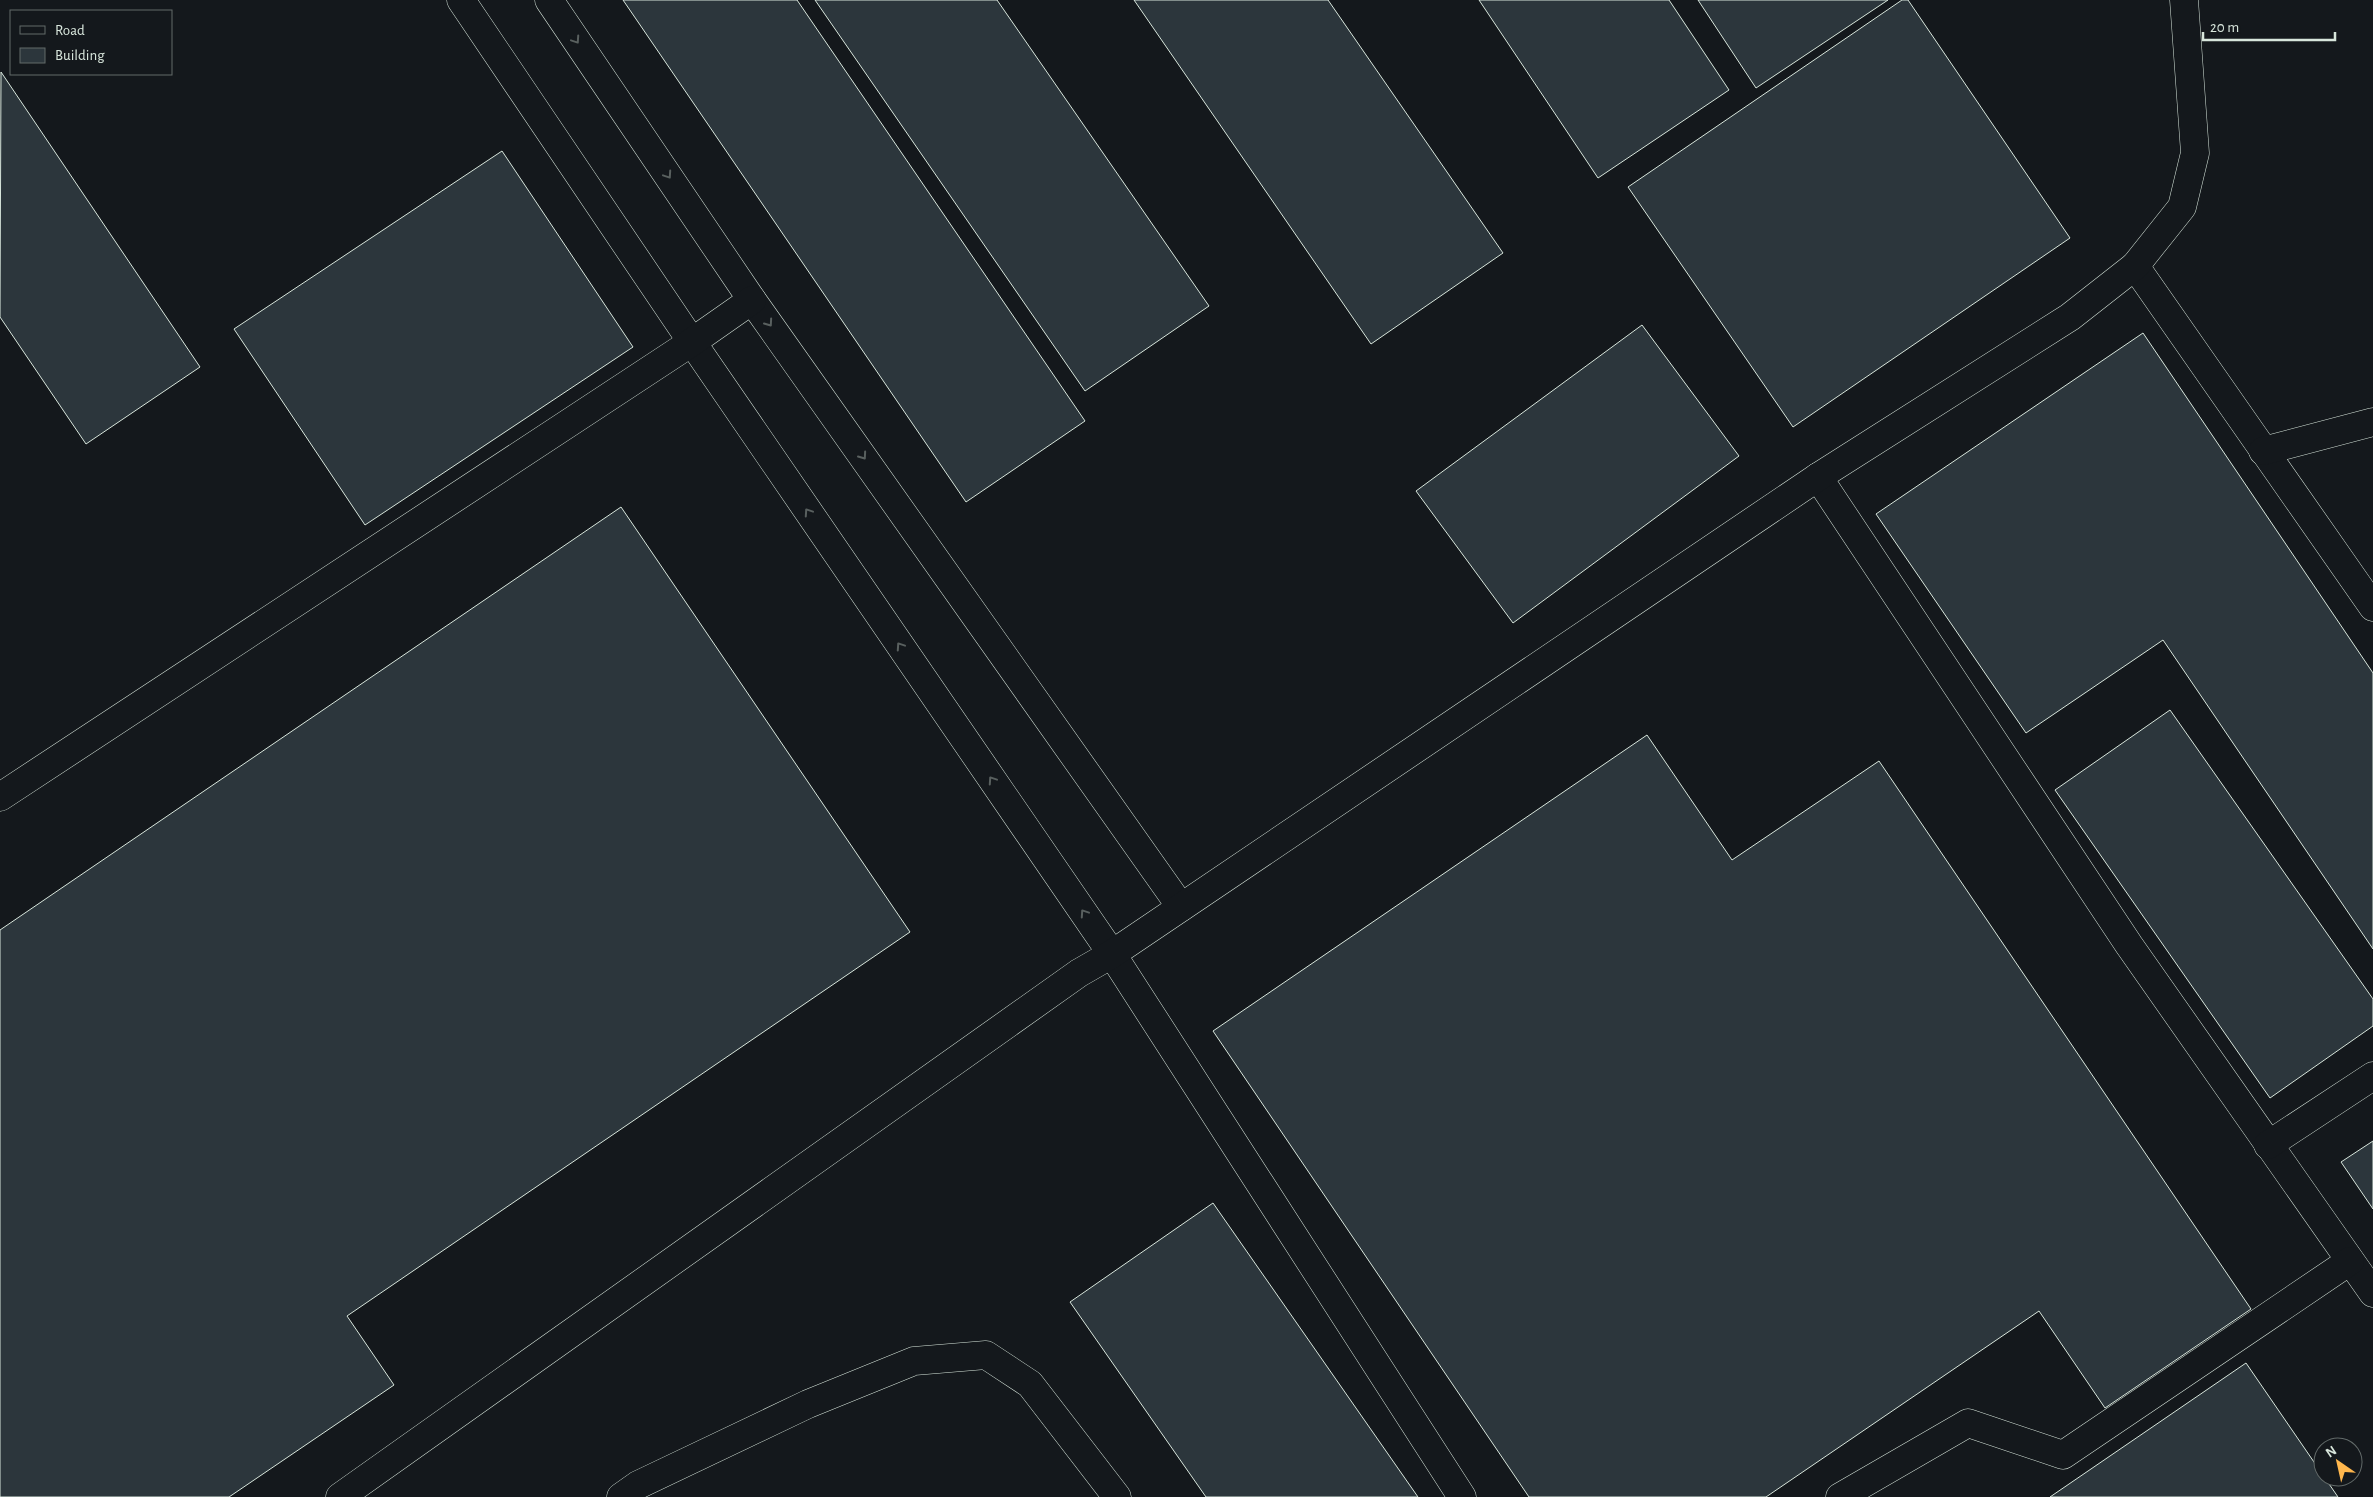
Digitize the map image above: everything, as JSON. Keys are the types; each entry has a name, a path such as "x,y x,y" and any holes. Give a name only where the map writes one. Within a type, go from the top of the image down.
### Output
{"lane":[{"path":"461,0 692,342 1112,954 1462,1497"},
{"path":"549,0 752,300 1181,907"},
{"path":"340,1497 1079,973 1112,954 1818,477 2070,317 2135,266 2182,207 2195,153 2184,0"},
{"path":"2135,266 2373,607"},
{"path":"0,797 692,342 752,300"},
{"path":"2263,451 2373,422"},
{"path":"1818,477 2129,945 2373,1293"},
{"path":"2268,1145 2373,1076"},
{"path":"1840,1497 1968,1423 2063,1455 2350,1261"},
{"path":"621,1497 638,1485 808,1404 914,1361 986,1355 1030,1384 1117,1497"}],"building":[{"path":"623,0 797,0 1085,421 966,502"},
{"path":"815,0 997,0 1209,306 1085,391"},
{"path":"1134,0 1328,0 1503,253 1371,344"},
{"path":"1479,0 1669,0 1729,90 1598,178"},
{"path":"1698,0 1888,0 1756,88"},
{"path":"1902,0 1908,0 2070,238 1793,427 1628,187"},
{"path":"1,72 200,367 86,444 0,317"},
{"path":"502,151 633,347 365,525 234,329"},
{"path":"1642,325 1739,456 1513,623 1416,491"},
{"path":"2143,333 2373,673 2373,949 2163,640 2026,733 1876,514"},
{"path":"621,507 910,932 347,1316 394,1385 229,1497 0,1497 0,930"},
{"path":"2170,710 2373,999 2373,1026 2270,1098 2055,790"},
{"path":"1647,735 1732,860 1879,761 2251,1309 2105,1408 2039,1311 1766,1497 1529,1497 1213,1031"},
{"path":"2373,1141 2373,1209 2341,1162"},
{"path":"1213,1203 1418,1497 1206,1497 1070,1302"},
{"path":"2246,1363 2313,1461 2313,1487 2331,1487 2338,1497 2050,1497"}]}
